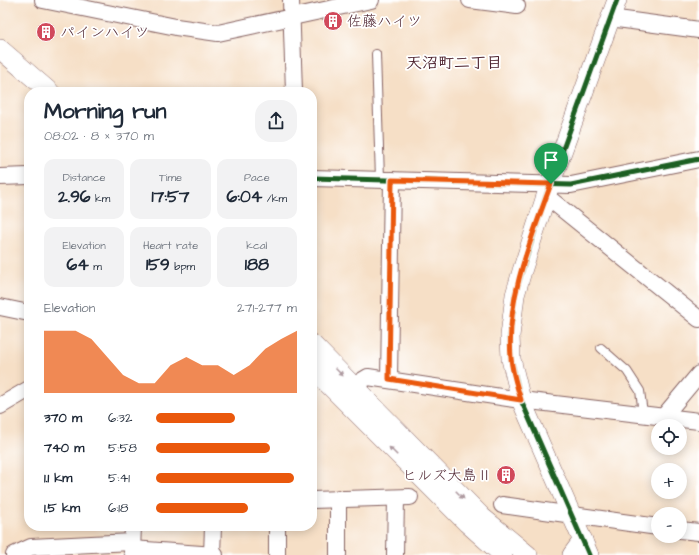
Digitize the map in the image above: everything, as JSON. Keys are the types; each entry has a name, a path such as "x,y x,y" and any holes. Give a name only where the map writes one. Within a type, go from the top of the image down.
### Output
{"street":[{"path":"43,0 176,27 218,33 291,8 371,0"},
{"path":"470,0 517,6"},
{"path":"581,550 572,515 521,400 511,359 512,315 522,271 616,0"},
{"path":"291,8 294,87"},
{"path":"610,18 699,30"},
{"path":"0,49 44,87"},
{"path":"0,54 32,87"},
{"path":"317,178 386,180 549,190 571,184 699,159"},
{"path":"0,177 24,176"},
{"path":"386,180 389,379"},
{"path":"549,190 699,319"},
{"path":"0,307 24,312"},
{"path":"317,349 482,516 528,555"},
{"path":"317,373 466,523 503,555"},
{"path":"664,416 699,374"},
{"path":"353,386 368,377 389,379 521,400 643,413 699,421"},
{"path":"0,406 24,391"},
{"path":"317,500 403,497 395,555"},
{"path":"338,498 338,555"},
{"path":"502,505 651,526"},
{"path":"212,531 212,555"},
{"path":"276,531 277,555"},
{"path":"687,531 699,532"},
{"path":"14,555 31,547 132,543 215,555"}],"lane":[{"path":"376,54 386,180"},
{"path":"601,348 627,371 640,391 643,413"}],"cycle path":[{"path":"589,555 521,400 511,359 510,336 515,295 522,271 546,196 617,0"},
{"path":"317,178 571,185 699,159"}],"place":[{"name":"佐藤ハイツ","path":"333,21"},
{"name":"パインハイツ","path":"46,32"},
{"name":"ヒルズ大島Ⅱ","path":"506,475"}],"district":[{"name":"天沼町二丁目","path":"454,63"}],"route":[{"path":"392,180 551,184 515,294 512,315 510,336 511,359 521,400 389,379 392,180"}]}
